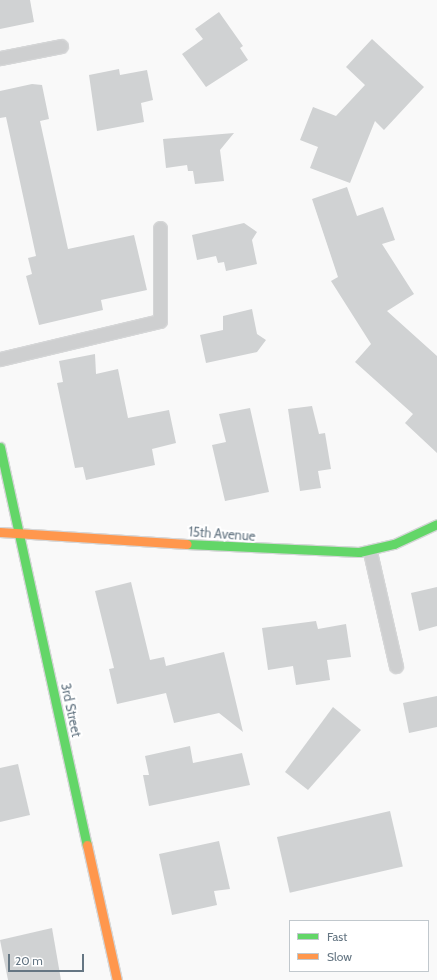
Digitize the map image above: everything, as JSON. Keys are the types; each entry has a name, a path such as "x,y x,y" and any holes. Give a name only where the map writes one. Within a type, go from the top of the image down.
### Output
{"street":[{"name":"3rd Street","path":"0,446 117,980"},
{"name":"15th Avenue","path":"0,532 300,552 370,552 437,524"}],"lane":[{"path":"0,58 61,46"},
{"path":"0,358 160,321 160,228"},
{"path":"370,552 396,666"}],"building":[{"path":"0,0 30,0 34,22 0,29"},
{"path":"219,12 243,46 240,48 248,60 206,87 182,54 203,39 195,29"},
{"path":"372,39 424,87 384,130 375,121 350,183 310,168 318,147 300,140 313,107 336,116 365,85 346,67"},
{"path":"119,69 120,75 147,70 153,100 141,103 144,122 97,131 89,75"},
{"path":"32,84 42,85 49,119 40,121 68,249 134,235 147,290 101,300 103,310 39,325 26,276 32,274 28,258 36,256 6,117 0,118 0,91"},
{"path":"234,133 220,150 224,181 195,184 193,171 188,171 187,165 166,168 163,139"},
{"path":"347,187 357,216 383,207 395,240 382,244 414,294 387,311 437,356 437,453 405,423 413,414 355,362 371,344 331,281 338,277 312,199"},
{"path":"244,223 257,232 252,240 257,264 226,271 224,262 218,263 216,256 197,260 192,235"},
{"path":"252,309 257,334 266,340 257,352 206,363 200,335 223,330 223,316"},
{"path":"95,354 96,374 118,369 128,418 169,410 176,443 152,449 155,465 86,480 83,467 75,468 57,383 63,382 59,361"},
{"path":"312,406 319,434 325,433 331,469 318,471 321,488 300,491 288,409"},
{"path":"250,408 269,492 225,501 212,445 226,442 219,414"},
{"path":"131,582 150,660 164,657 166,666 224,652 243,732 219,713 174,723 166,693 117,704 109,669 114,668 95,591"},
{"path":"437,587 437,626 419,631 411,593"},
{"path":"316,621 318,629 346,624 351,657 327,660 330,680 296,685 293,666 268,670 262,628"},
{"path":"437,696 437,727 409,733 403,703"},
{"path":"333,707 361,730 308,790 285,772"},
{"path":"190,746 193,763 242,753 250,785 149,806 143,775 149,775 145,756"},
{"path":"18,764 30,815 0,822 0,768"},
{"path":"390,811 403,867 290,893 277,837"},
{"path":"219,841 230,889 214,891 217,905 172,915 159,854"},
{"path":"52,928 61,980 8,980 0,940"}],"traffic: fast":[{"path":"0,447 87,845"},
{"path":"187,544 359,552 394,544 437,524"}],"traffic: slow":[{"path":"0,532 187,544"},
{"path":"87,845 117,980"}]}
